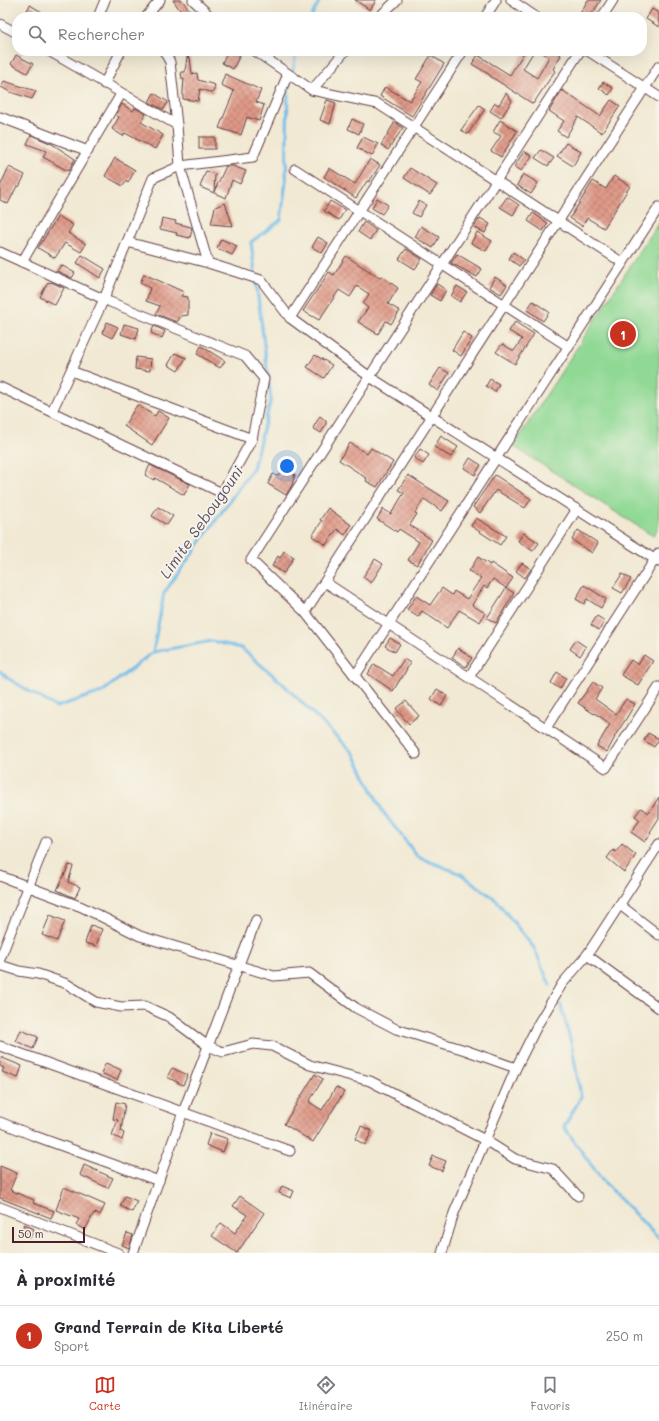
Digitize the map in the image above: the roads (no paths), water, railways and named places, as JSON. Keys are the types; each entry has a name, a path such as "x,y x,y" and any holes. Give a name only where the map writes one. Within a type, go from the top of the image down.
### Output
{"street":[{"path":"100,12 105,0"},
{"path":"150,12 160,0"},
{"path":"193,0 206,12"},
{"path":"384,12 397,0"},
{"path":"488,12 496,0"},
{"path":"605,12 613,0"},
{"path":"512,1 528,12"},
{"path":"0,24 12,31"},
{"path":"57,56 177,125"},
{"path":"104,84 118,56"},
{"path":"167,56 170,62 180,166 208,263"},
{"path":"263,56 312,90 378,104 623,263"},
{"path":"312,90 341,56"},
{"path":"290,318 460,56"},
{"path":"416,754 305,612 251,560 577,56"},
{"path":"596,56 659,97"},
{"path":"305,612 659,66"},
{"path":"52,411 104,299 153,178 180,166 254,158 288,74"},
{"path":"22,262 121,94"},
{"path":"0,117 88,151"},
{"path":"295,169 568,346"},
{"path":"355,676 659,207"},
{"path":"127,242 208,263 261,280 290,318 370,377 577,509 658,558 546,728"},
{"path":"0,252 104,299 245,356 264,379 252,439 222,493 0,387"},
{"path":"71,371 252,439"},
{"path":"469,677 577,509"},
{"path":"325,582 606,768 659,687"},
{"path":"0,959 46,842"},
{"path":"442,1253 454,1213 516,1068 538,1024 558,991 587,955 659,844"},
{"path":"0,876 82,907 140,936 239,964 274,976 309,973 356,1008 396,1029 465,1050 516,1068"},
{"path":"620,905 659,935"},
{"path":"133,1253 183,1112 256,920"},
{"path":"587,955 659,1008"},
{"path":"0,965 19,972 38,974 67,984 96,1002 121,1007 144,1006 169,1017 208,1046 223,1052 253,1044 272,1046 310,1064 370,1080 485,1140 515,1159 553,1169 578,1196"},
{"path":"0,1046 290,1150"},
{"path":"0,1122 159,1181"},
{"path":"0,1207 118,1253"}],"waterway":[{"name":"Limite Sebougouni","path":"314,12 320,0"},
{"name":"Limite Sebougouni","path":"0,671 9,679 56,707 102,692 153,652 164,593 253,468 271,399 251,242 281,220 286,180 288,91 296,56"},
{"path":"153,652 212,641 241,648 280,681 354,754 383,812 418,857 461,874 495,899 534,948 550,985"},
{"path":"561,1005 572,1047 581,1097 564,1127 602,1180 659,1239"}],"place":[{"name":"Grand Terrain de Kita Liberté","path":"623,334"}]}
